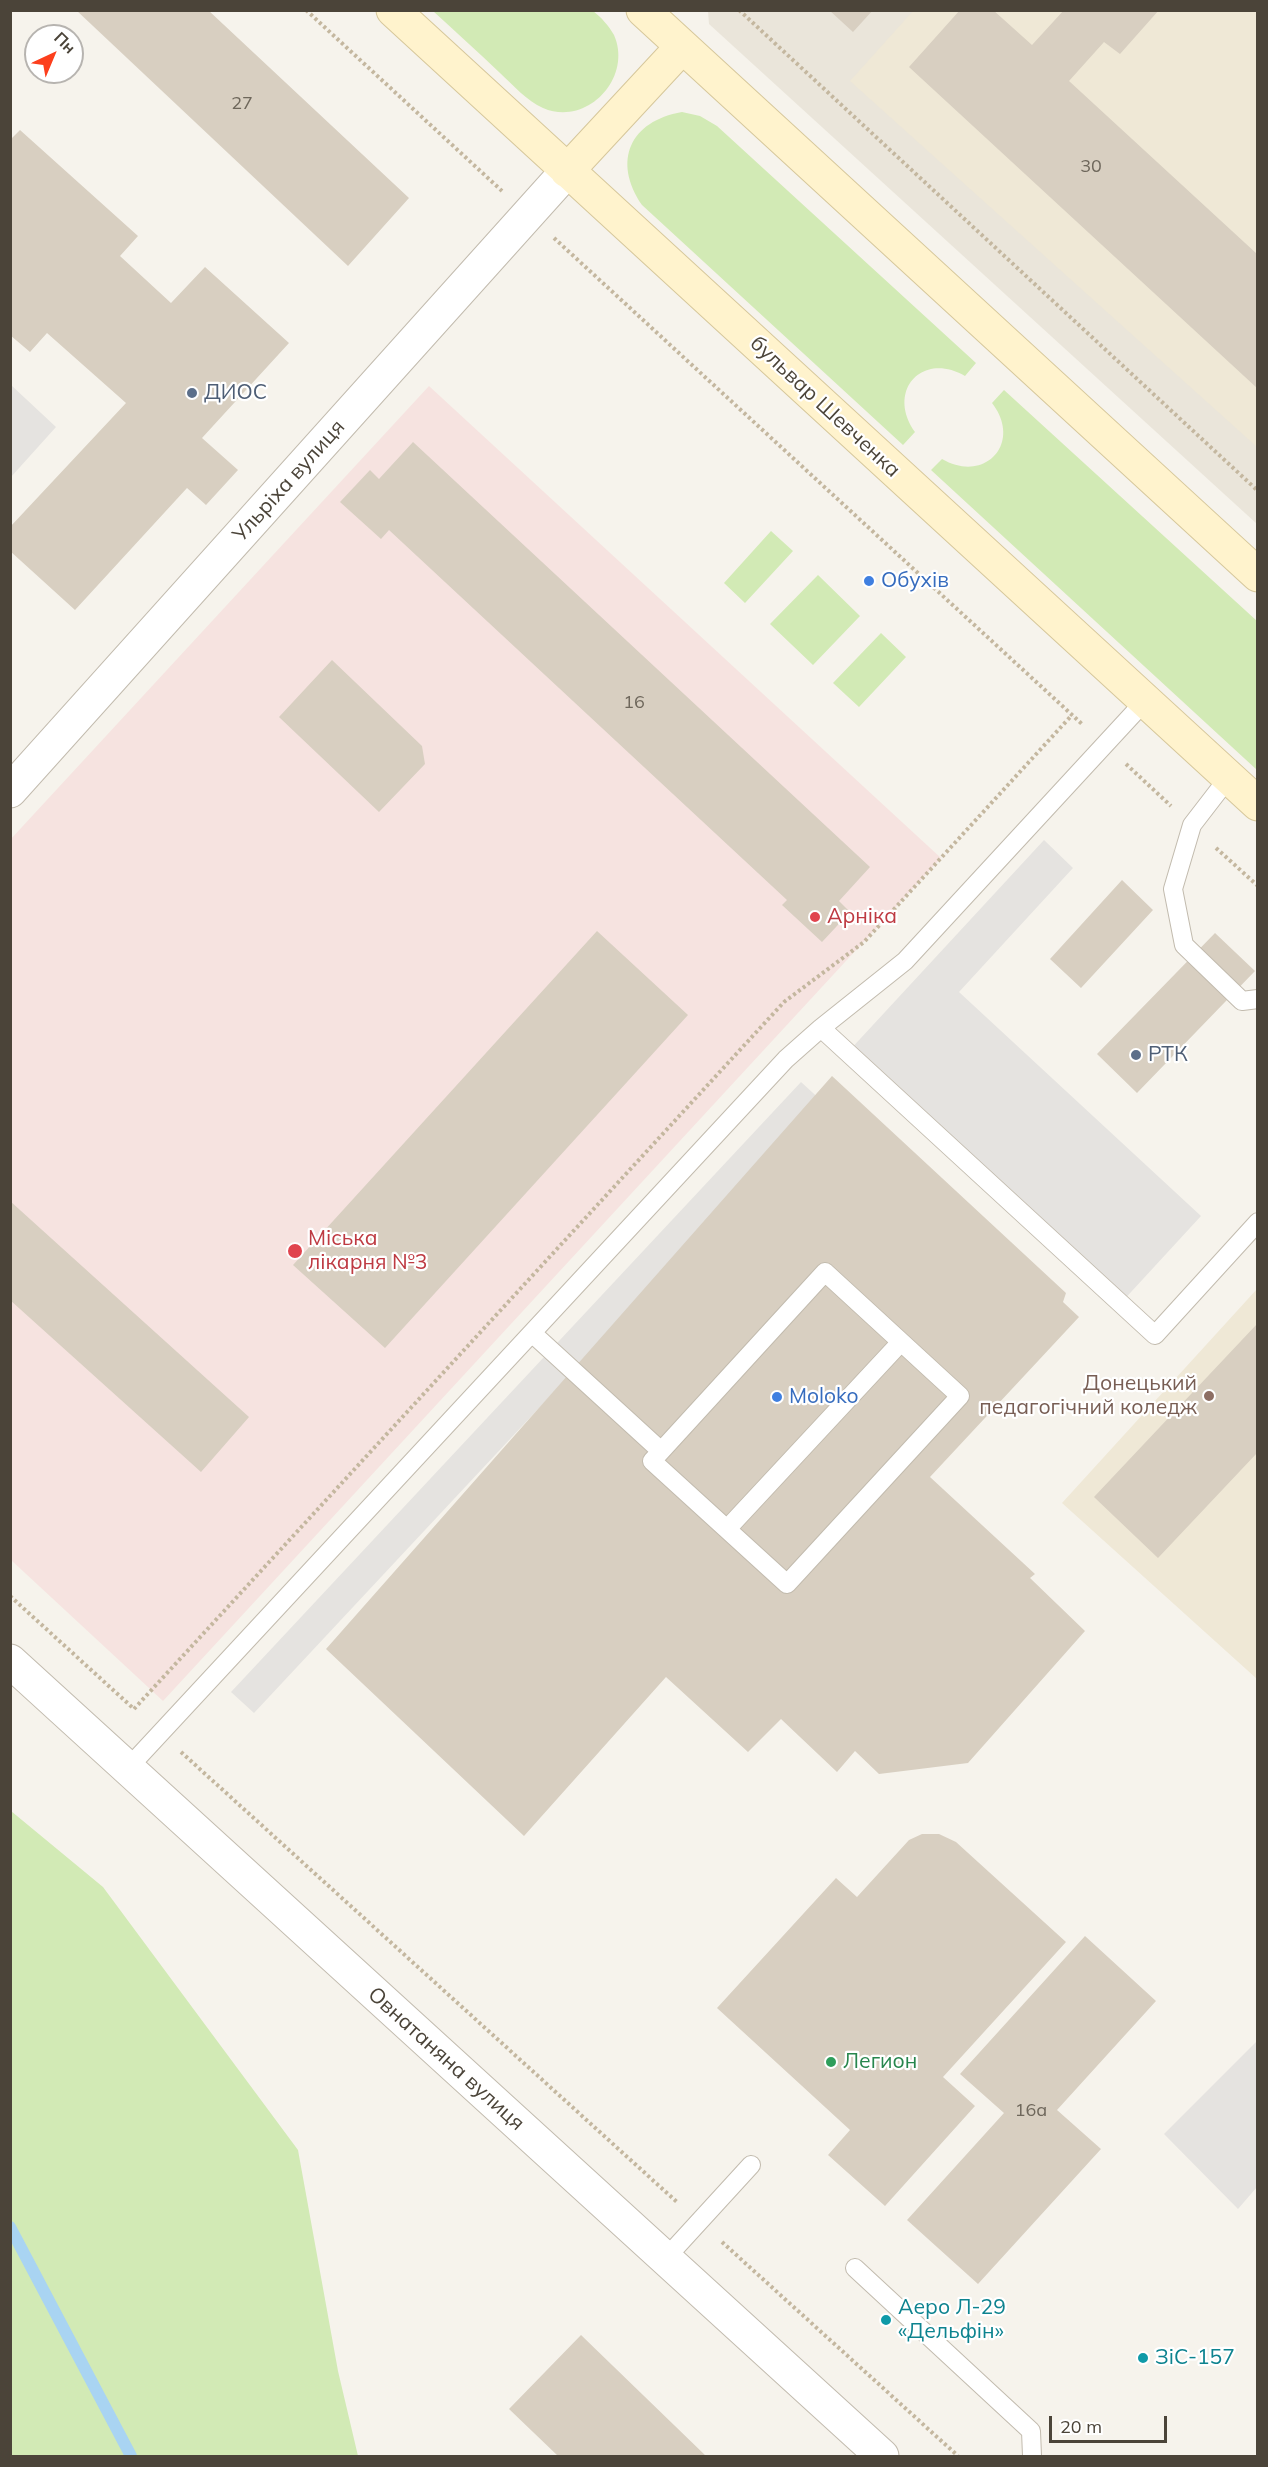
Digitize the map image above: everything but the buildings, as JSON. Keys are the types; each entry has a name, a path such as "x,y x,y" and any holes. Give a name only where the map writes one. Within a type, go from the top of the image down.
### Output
{"main road":[{"name":"бульвар Шевченка","path":"393,10 1257,804"},
{"path":"657,15 682,47 1257,575"},
{"path":"567,171 682,47"}],"street":[{"name":"Ульріха вулиця","path":"10,791 567,171"},
{"name":"Овнатаняна вулиця","path":"10,1661 882,2457"}],"lane":[{"path":"128,1768 786,1059 905,961 1106,746 1145,701"},
{"path":"1229,777 1192,825 1173,889 1184,945 1242,1001 1257,999"},
{"path":"821,1028 1155,1335 1257,1222"},
{"path":"825,1272 901,1342 960,1396 787,1584 652,1461 825,1272"},
{"path":"532,1333 661,1451"},
{"path":"727,1529 901,1342"},
{"path":"665,2259 751,2165"},
{"path":"855,2268 1031,2432 1032,2457"}],"path":[{"path":"306,10 1257,886"},
{"path":"739,10 1257,491"},
{"path":"134,1709 784,1002 864,942 1072,715"},
{"path":"10,1596 958,2457"}],"shaded area":[{"path":"708,11 1257,11 1257,524 709,24"},
{"path":"913,11 1257,11 1257,447 850,81"},
{"path":"11,385 56,427 10,477"},
{"name":"Міська лікарня №3","path":"429,386 941,858 163,1701 11,1560 10,840"},
{"path":"1044,840 1073,868 959,992 1201,1216 1120,1304 848,1052"},
{"path":"801,1082 824,1103 254,1713 231,1692"},
{"name":"Донецький педагогічний коледж","path":"1257,1289 1257,1679 1062,1503"},
{"path":"1257,2041 1257,2187 1238,2209 1164,2134"}],"green space":[{"path":"433,11 593,11 614,35 618,51 617,67 602,95 590,105 575,111 559,112 543,108 520,92"},
{"path":"682,112 700,116 717,126 976,363 965,376 935,368 913,379 907,390 905,402 907,417 915,432 903,445 642,205 633,189 628,173 631,145 650,124"},
{"path":"1004,390 1257,621 1257,770 931,470 942,459 958,465 972,466 985,463 995,455 1001,445 1003,432 1001,418 992,403"},
{"path":"771,531 793,551 745,603 724,583"},
{"path":"818,575 860,616 813,665 770,624"},
{"path":"881,633 906,657 859,707 833,683"},
{"path":"11,1811 103,1887 298,2150 338,2371 358,2456 11,2456"}],"waterway":[{"path":"10,2227 131,2456"}],"place":[{"name":"ДИОС","path":"192,393"},
{"name":"Обухів","path":"869,581"},
{"name":"Арніка","path":"815,917"},
{"name":"РТК","path":"1136,1055"},
{"name":"Міська лікарня №3","path":"295,1251"},
{"name":"Донецький педагогічний коледж","path":"1209,1396"},
{"name":"Moloko","path":"777,1397"},
{"name":"Легион","path":"831,2062"},
{"name":"Аеро Л-29 «Дельфін»","path":"886,2320"},
{"name":"ЗіС-157","path":"1143,2358"}]}
